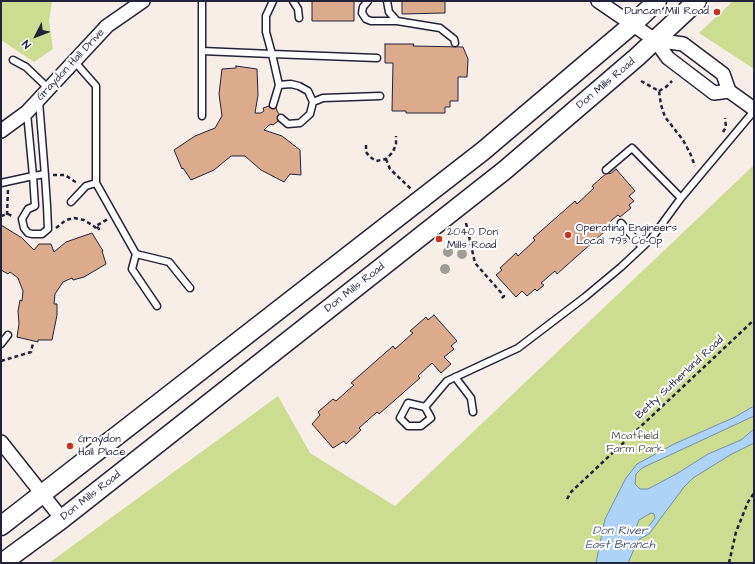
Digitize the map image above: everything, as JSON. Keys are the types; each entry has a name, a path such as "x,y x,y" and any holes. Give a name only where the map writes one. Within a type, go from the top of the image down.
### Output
{"main road":[{"path":"1,526 483,151 633,24 657,1"},
{"name":"Don Mills Road","path":"2,563 62,519 505,170 655,40 697,1"}],"street":[{"name":"Graydon Hall Drive","path":"1,131 27,112 107,26 143,1"},
{"path":"598,1 655,40 668,58 714,93 729,91"},
{"path":"655,40 682,44 724,74 729,91 754,110"},
{"path":"1,442 62,519"}],"lane":[{"path":"202,1 202,116"},
{"path":"273,1 266,16 266,32 279,85 273,105"},
{"path":"293,1 298,9 299,18"},
{"path":"368,1 363,7 362,13 366,19 371,21 397,20 440,28 454,40 455,43"},
{"path":"387,1 389,12 397,20"},
{"path":"202,51 377,58"},
{"path":"13,60 26,68 50,89"},
{"path":"74,61 96,86 96,183 136,254 132,268 157,306"},
{"path":"279,85 291,84 299,86 308,91 313,102 310,114 300,123 288,124 281,118"},
{"path":"313,102 323,98 380,96"},
{"path":"39,99 45,174 47,206 48,229 38,235 28,233 24,228 22,219 28,209 35,206 47,206"},
{"path":"425,407 447,381 518,348 585,298 651,239 681,198 754,110"},
{"path":"27,112 35,206"},
{"path":"606,170 632,148 681,198"},
{"path":"1,183 45,174"},
{"path":"71,202 84,188 96,183"},
{"path":"622,223 642,247"},
{"path":"136,254 170,262 190,288"},
{"path":"1,344 8,335"},
{"path":"455,377 471,398 473,412"},
{"path":"408,403 425,407 431,418 421,426 408,426 400,418 408,403"}],"path":[{"path":"641,81 659,91"},
{"path":"659,91 672,81"},
{"path":"659,91 660,105 665,117 683,140 690,152 695,166"},
{"path":"719,137 726,127 725,118"},
{"path":"366,145 366,152 370,157 376,161 386,159 393,152 396,144 396,136"},
{"path":"386,159 390,169 414,192"},
{"path":"691,170 700,160"},
{"path":"52,176 65,175 84,188"},
{"path":"7,215 8,182"},
{"path":"1,216 7,215 17,218"},
{"path":"55,228 66,220 74,218 84,220 97,230 98,229 96,226"},
{"path":"466,223 475,263 504,296 500,300"},
{"name":"Betty Sutherland Road","path":"567,499 571,492 754,320"},
{"path":"1,361 31,352 33,343"},
{"path":"728,563 736,532 748,502 754,493"}],"green space":[{"path":"1,1 52,1 49,21 53,49 34,62 1,40"},
{"path":"733,1 754,1 754,69 699,33"},
{"name":"Moatfield Farm Park","path":"754,165 754,563 49,563 278,396 310,453 395,506"}],"water":[{"name":"Don River East Branch","path":"754,406 754,416 642,468 636,474 635,484 640,489 648,489 678,473 708,454 741,440 754,429 754,443 730,455 693,478 684,487 649,534 638,540 628,563 596,563 605,519 626,478 637,464 674,444 735,417","holes":["651,513 654,514 655,518 645,531 639,531 636,528 639,520"]}],"building":[{"path":"312,1 354,1 354,21 312,21"},
{"path":"402,1 445,1 445,13 402,14"},
{"path":"385,44 463,47 468,59 467,77 458,77 458,101 450,101 450,107 445,107 445,113 406,113 406,111 392,111 393,63 385,63"},
{"path":"236,66 257,69 258,95 255,113 261,113 264,111 263,108 275,104 277,111 282,118 264,130 282,136 300,150 301,175 290,174 284,182 261,170 245,156 231,156 214,170 191,180 183,168 182,169 174,150 195,136 215,128 222,116 219,94 222,69 236,68"},
{"name":"Operating Engineers Local 793 Co-Op","path":"616,169 635,191 629,196 634,201 629,205 631,208 620,217 618,215 600,230 603,233 557,274 555,271 541,283 544,285 537,291 535,289 527,296 522,291 516,297 496,275 502,270 500,268 516,253 518,256 535,240 533,238 575,201 577,204 594,188 592,186 608,172 610,174"},
{"path":"1,225 22,238 34,250 39,244 51,244 54,252 66,242 92,233 103,251 106,264 84,277 73,280 72,278 63,282 55,294 54,304 57,304 57,315 52,340 38,340 38,342 17,337 19,324 18,311 20,300 22,301 23,291 18,278 10,272 8,274 1,270"},
{"path":"434,315 457,341 451,346 454,349 444,357 451,364 441,373 432,363 418,376 420,378 379,414 377,412 359,428 361,430 346,444 344,441 333,448 312,424 320,415 318,412 333,399 336,401 354,385 351,383 393,346 395,349 413,333 410,331 426,317 428,320"}],"place":[{"name":"Duncan Mill Road","path":"717,12"},
{"name":"Operating Engineers Local 793 Co-Op","path":"568,235"},
{"name":"2040 Don Mills Road","path":"439,239"},
{"name":"Graydon Hall Place","path":"70,446"}]}
